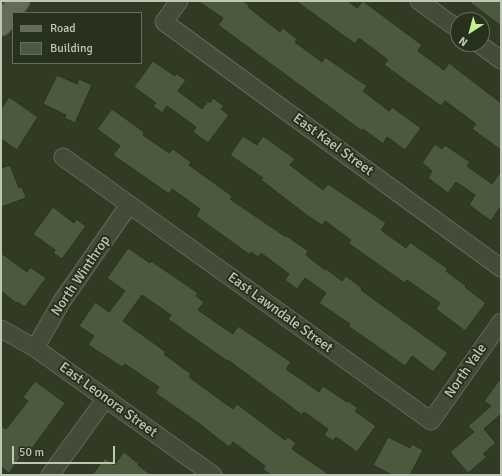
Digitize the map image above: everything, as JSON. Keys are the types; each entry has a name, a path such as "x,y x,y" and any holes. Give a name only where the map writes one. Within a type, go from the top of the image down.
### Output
{"main road":[{"path":"1,25 19,1"}],"street":[{"name":"East Kael Street","path":"179,1 164,22 501,268"},
{"path":"419,1 450,23"},
{"path":"490,52 501,60"},
{"name":"East Lawndale Street","path":"63,157 431,421"},
{"name":"North Winthrop","path":"35,348 62,301 129,205"},
{"name":"North Yale","path":"431,421 501,322"},
{"name":"East Leonora Street","path":"1,329 35,348 213,475"},
{"path":"50,475 106,398"}],"building":[{"path":"198,1 243,1 249,5 248,7 280,32 283,28 297,39 295,42 322,62 325,57 367,86 363,91 389,111 392,107 421,128 405,150 387,137 383,144 363,129 362,131 218,25 223,18"},
{"path":"296,1 348,1 357,8 363,1 422,45 418,51 444,70 449,63 501,103 501,150 472,129 476,124 445,101 441,106 384,65 388,60 359,38 355,44"},
{"path":"468,1 501,1 501,26 490,18 490,12 483,12"},
{"path":"153,61 175,76 177,74 186,80 178,91 202,109 208,101 210,103 213,98 224,106 221,109 229,115 208,143 193,132 196,127 167,106 162,113 153,106 156,103 134,87"},
{"path":"57,75 77,84 79,79 92,85 75,123 64,118 66,115 43,104"},
{"path":"9,97 38,117 17,150 1,139 1,109"},
{"path":"112,109 144,132 143,135 169,153 173,149 191,162 189,165 232,196 230,199 308,251 306,255 325,270 325,268 342,281 346,276 362,288 361,290 448,353 433,372 412,356 405,366 348,326 350,324 319,303 326,293 305,278 297,289 285,280 289,274 261,253 258,257 251,252 250,255 196,216 200,209 172,189 169,194 113,155 120,146 97,129"},
{"path":"243,136 257,145 263,136 295,159 290,165 323,190 328,184 386,223 381,230 406,248 410,242 448,269 446,271 486,303 465,331 436,309 440,303 407,280 405,283 348,243 351,240 325,221 322,225 308,216 261,180 263,178 230,155"},
{"path":"435,144 442,149 445,145 470,162 467,166 492,184 501,171 501,206 491,221 469,205 475,195 456,182 448,193 428,178 432,171 422,163"},
{"path":"10,165 19,188 22,187 26,198 1,207 1,168"},
{"path":"53,207 74,223 76,219 86,226 62,259 53,253 55,250 33,234"},
{"path":"128,248 150,263 151,261 198,293 196,296 204,302 198,310 233,334 238,326 291,362 286,369 319,392 323,386 358,408 355,411 376,426 357,452 336,437 333,441 324,435 328,429 304,412 302,415 228,360 227,361 168,319 171,315 142,295 123,321 166,352 164,354 191,374 189,377 233,409 237,404 285,440 288,437 296,443 292,449 330,475 271,475 263,469 265,466 233,442 229,447 197,422 155,393 159,387 125,364 122,367 88,345 94,336 79,326 95,302 109,312 125,291 107,278"},
{"path":"1,253 27,272 30,267 46,278 25,307 17,302 16,303 1,291"},
{"path":"501,378 501,414 484,429 496,443 483,454 487,457 468,473 450,452 474,432 468,426 491,406 484,401"},
{"path":"35,381 65,403 26,457 22,455 9,473 1,467 1,426 6,429 28,401 23,397"},
{"path":"388,437 410,448 412,444 423,450 410,475 392,475 373,465"},
{"path":"124,452 151,475 92,475 105,458 114,465"}]}
